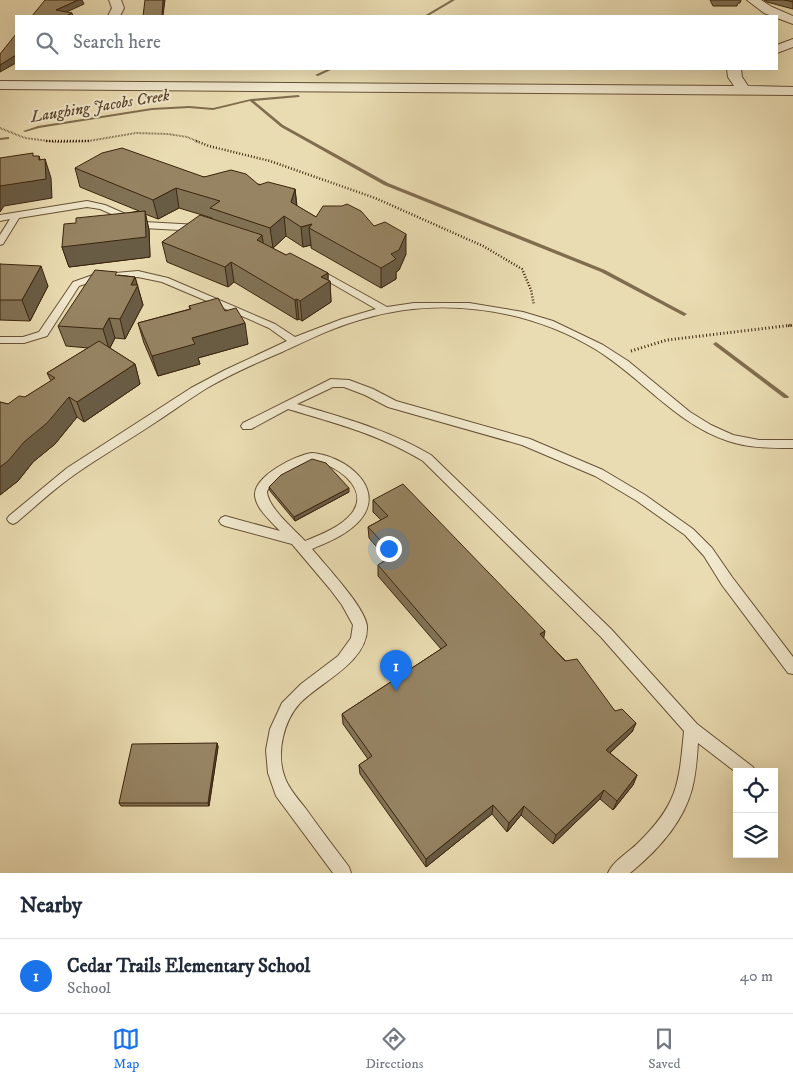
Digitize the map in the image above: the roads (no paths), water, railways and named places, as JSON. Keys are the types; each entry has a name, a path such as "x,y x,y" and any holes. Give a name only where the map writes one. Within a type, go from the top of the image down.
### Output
{"street":[{"path":"114,15 118,8 115,0"},
{"path":"753,0 768,10 793,20"},
{"path":"778,40 793,36"},
{"path":"778,49 793,43"},
{"path":"50,85 61,70"},
{"path":"734,70 735,77 749,90"},
{"path":"747,70 749,90"},
{"path":"0,85 793,90"}],"lane":[{"path":"0,218 87,204 102,207 143,225 154,227 190,227 207,231"},
{"path":"0,242 16,216"},
{"path":"306,264 385,310"},
{"path":"0,340 24,340 43,334 76,284 93,278 138,274 164,280 238,311 272,326 295,342"},
{"path":"13,519 70,472 211,381 315,332 385,310 419,306 480,306 530,316 566,329 600,347 621,362 676,409 714,433 757,444 788,444"},
{"path":"248,426 331,383 345,383 369,392 392,404 526,442 599,472 649,503 689,532 708,552 750,612 793,668"},
{"path":"287,405 408,445 427,458 606,633 692,729 745,768"},
{"path":"225,520 299,544 326,538 357,516 362,504 362,495 346,467 330,459 310,457 298,460 264,483 261,491 262,501 299,544 344,596 360,624 358,640 350,654 319,678 288,707 275,738 272,758 275,776 317,841 342,873"},
{"path":"616,873 628,865 665,826 684,792 692,729"}],"waterway":[{"name":"Laughing Jacobs Creek","path":"428,15 453,0"},
{"name":"Laughing Jacobs Creek","path":"317,75 329,70"},
{"name":"Laughing Jacobs Creek","path":"251,100 298,96"},
{"name":"Laughing Jacobs Creek","path":"25,131 38,127 152,109 189,107 213,109 251,100"},
{"path":"251,100 282,126 386,184 603,271 684,314"},
{"name":"Laughing Jacobs Creek","path":"0,139 8,138"},
{"path":"716,344 786,397"}],"place":[{"name":"Cedar Trails Elementary School","path":"396,691"}]}
